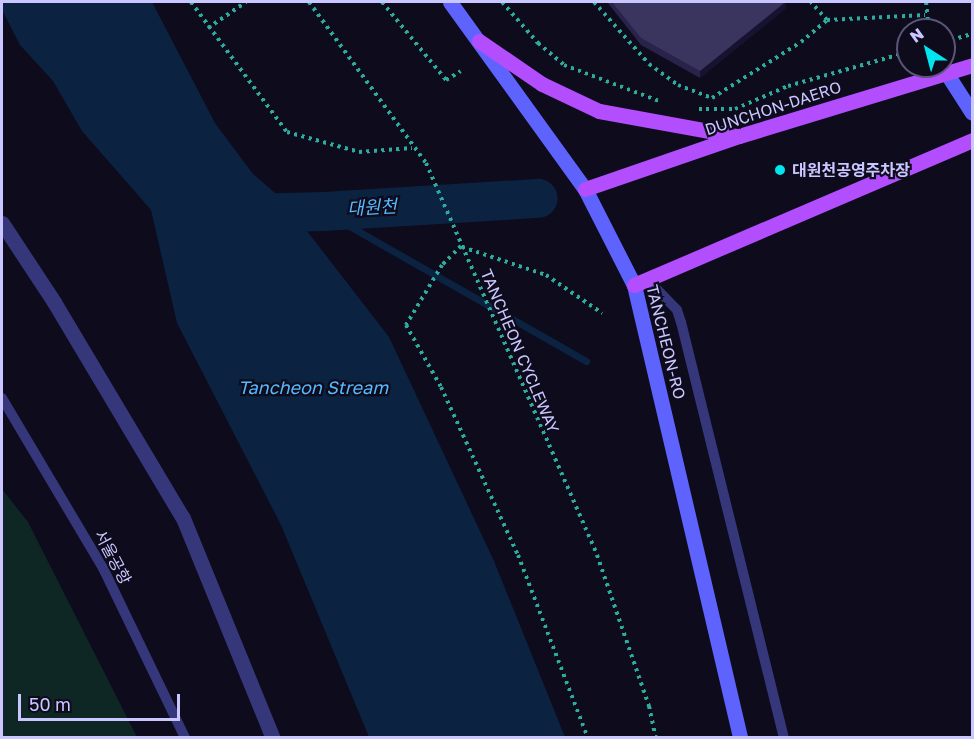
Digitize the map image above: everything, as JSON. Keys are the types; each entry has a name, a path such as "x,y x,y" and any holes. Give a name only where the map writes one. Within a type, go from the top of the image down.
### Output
{"main road":[{"name":"TANCHEON-RO","path":"450,2 585,189 640,282 740,738"},
{"path":"479,41 542,84 599,111 740,136"},
{"name":"DUNCHON-DAERO","path":"956,71 972,65"},
{"name":"DUNCHON-DAERO","path":"585,189 740,136 934,78"},
{"path":"950,78 972,113"},
{"path":"640,282 972,140"}],"street":[{"path":"2,223 60,312 183,518 273,738"}],"lane":[{"path":"640,282 677,310 681,322 784,738"},
{"name":"서울공항","path":"2,398 103,568 185,738"}],"path":[{"path":"191,2 287,132 359,152 413,148"},
{"path":"208,28 246,2"},
{"name":"TANCHEON CYCLEWAY","path":"309,2 426,164 597,555 649,706 656,738"},
{"path":"382,2 446,80 461,71"},
{"path":"502,2 538,43 564,65 603,83 667,103"},
{"path":"594,2 649,64 678,85 711,98 801,42 827,20 925,15"},
{"path":"811,2 827,20"},
{"path":"926,2 926,18"},
{"path":"956,39 972,34"},
{"path":"694,109 735,109 788,86 896,55"},
{"path":"588,738 518,555 441,387 406,325 442,265 461,246 546,275 602,313"}],"green space":[{"path":"2,489 28,522 137,737 2,737"}],"water":[{"name":"Tancheon Stream","path":"2,2 152,2 215,123 253,174 283,200 389,337 494,561 565,737 369,737 281,525 177,323 151,210 82,131 53,81 20,45 2,10"}],"building":[{"path":"612,2 785,2 700,71 641,38"}],"waterway":[{"name":"대원천","path":"238,210 248,213 323,211 538,198"},
{"path":"323,211 586,361"}],"place":[{"name":"대원천공영주차장","path":"780,170"}]}
